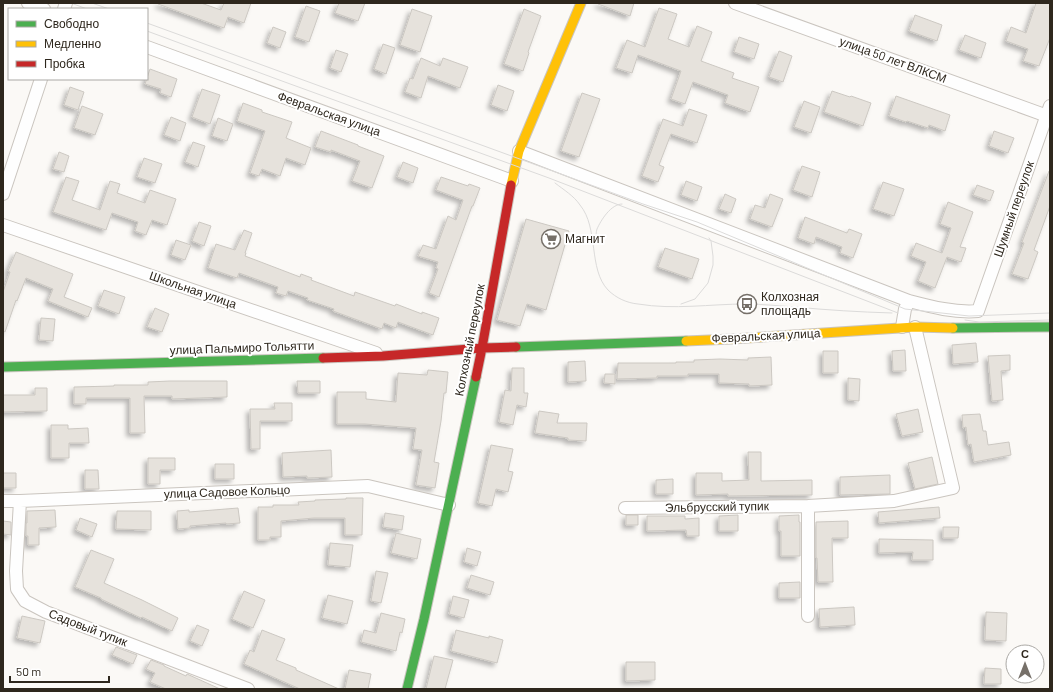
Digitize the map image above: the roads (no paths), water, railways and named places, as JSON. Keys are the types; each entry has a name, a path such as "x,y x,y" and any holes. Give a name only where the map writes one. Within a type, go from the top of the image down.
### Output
{"street":[{"path":"28,3 41,8"},
{"name":"Колхозный переулок","path":"407,689 424,620 482,348 512,181 520,151 581,3"},
{"name":"улица 50 лет ВЛКСМ","path":"735,3 1049,113"},
{"name":"Февральская улица","path":"148,47 512,181"},
{"path":"3,194 41,80"},
{"name":"Шумный переулок","path":"909,301 932,307 965,312 978,311 1049,113"},
{"path":"520,151 909,301 905,308 902,327"},
{"name":"Школьная улица","path":"3,225 383,356"},
{"name":"Февральская улица","path":"482,348 732,339 902,327 1050,327"},
{"name":"Эльбрусский тупик","path":"625,508 808,506 894,501 953,488 915,327"},
{"name":"улица Пальмиро Тольятти","path":"3,367 383,356 482,348"},
{"name":"улица Садовое Кольцо","path":"3,501 368,486 448,505"},
{"name":"Садовый тупик","path":"20,501 16,571 17,589 25,601 46,612 248,689"},
{"path":"808,506 808,616"}],"tram line":[{"path":"71,3 84,8"},
{"path":"92,3 106,8"},
{"path":"148,23 643,204 697,222 905,309 969,316 1050,313"},
{"path":"148,31 549,178 898,313"},
{"path":"555,183 569,193 586,214 590,225 598,271 608,290 618,298 638,304 665,307 752,304 892,313"},
{"path":"596,239 597,229 601,221 610,210 622,204"},
{"path":"681,304 695,299 708,283 713,265 711,241 709,238"},
{"path":"965,320 979,322 1050,320"}],"place":[{"name":"Магнит","path":"551,239"},
{"name":"Колхозная площадь","path":"747,304"}]}
